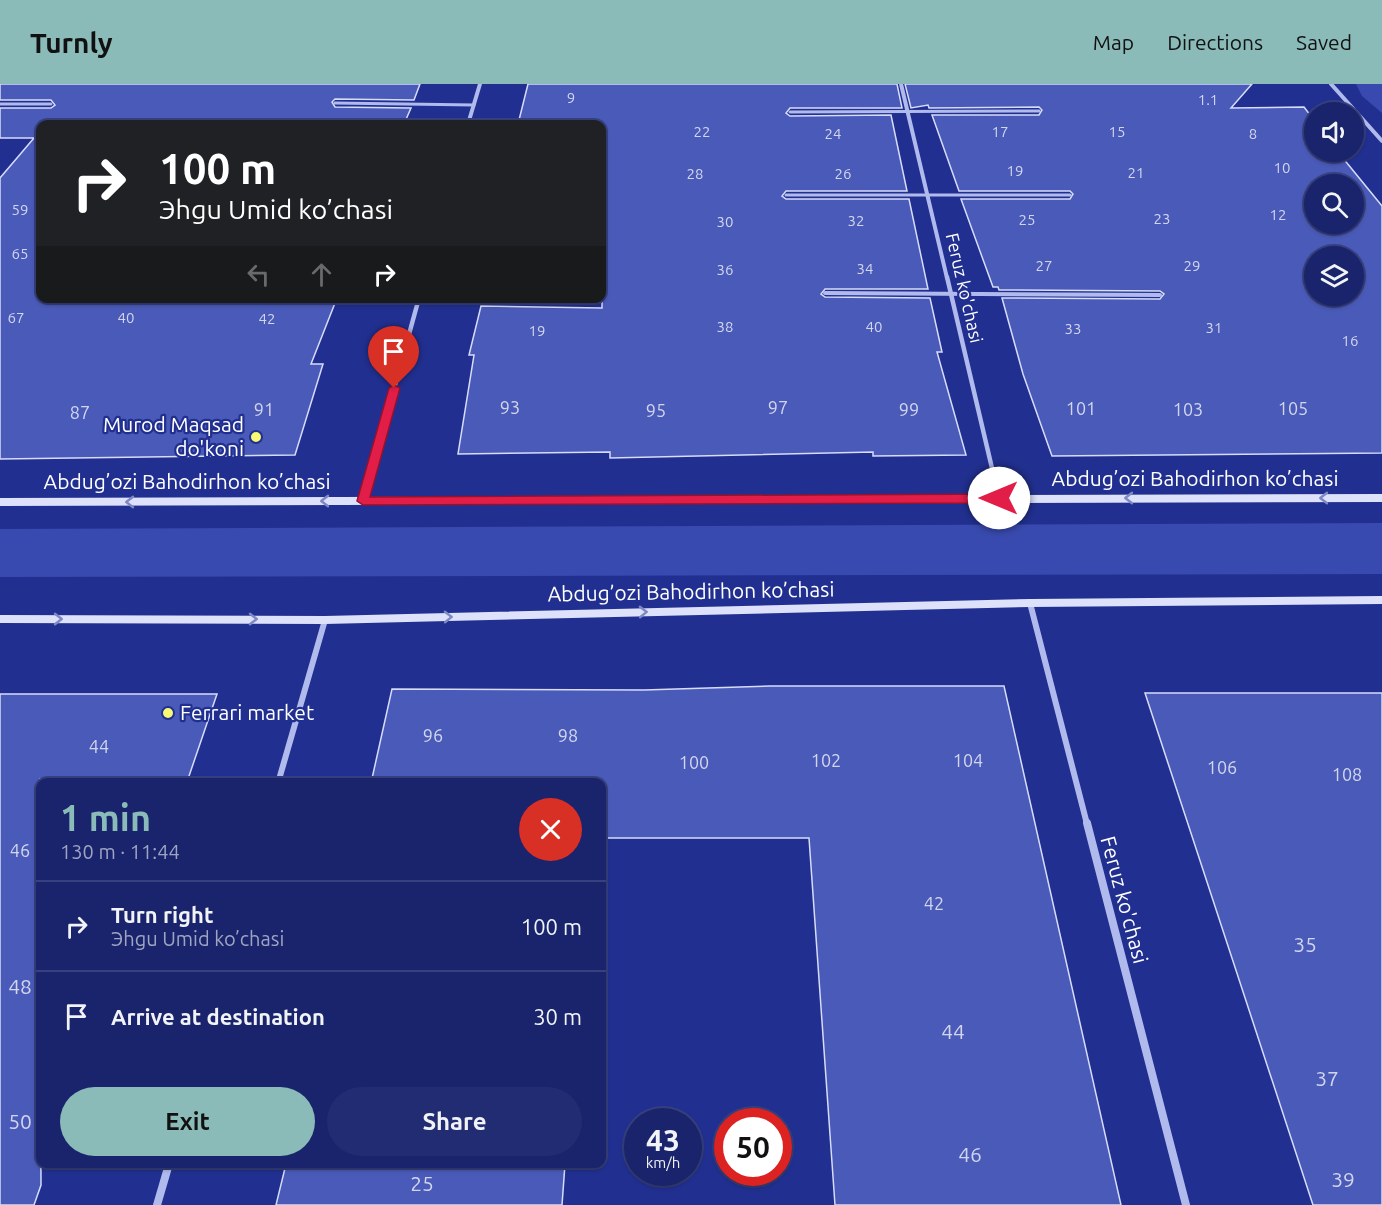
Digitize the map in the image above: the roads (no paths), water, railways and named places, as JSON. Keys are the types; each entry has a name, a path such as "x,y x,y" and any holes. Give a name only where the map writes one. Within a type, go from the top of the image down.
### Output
{"main road":[{"name":"Abdug’ozi Bahodirhon ko’chasi","path":"0,502 1382,498"},
{"name":"Abdug’ozi Bahodirhon ko’chasi","path":"0,619 325,620 1030,603 1382,600"}],"street":[{"path":"469,120 480,84"},
{"name":"Feruz ko'chasi","path":"901,84 999,498"},
{"path":"1331,84 1382,141"},
{"path":"363,501 418,303"},
{"name":"Feruz ko'chasi","path":"1030,603 1186,1205"},
{"path":"279,778 325,620"},
{"path":"157,1205 168,1168"}],"lane":[{"path":"0,104 51,104"},
{"path":"335,104 474,105"},
{"path":"790,112 1039,111"},
{"path":"786,195 1070,195"},
{"path":"825,293 1160,295"}],"place":[{"name":"Murod Maqsad do'koni","path":"256,437"},
{"name":"Ferrari market","path":"168,713"}]}
